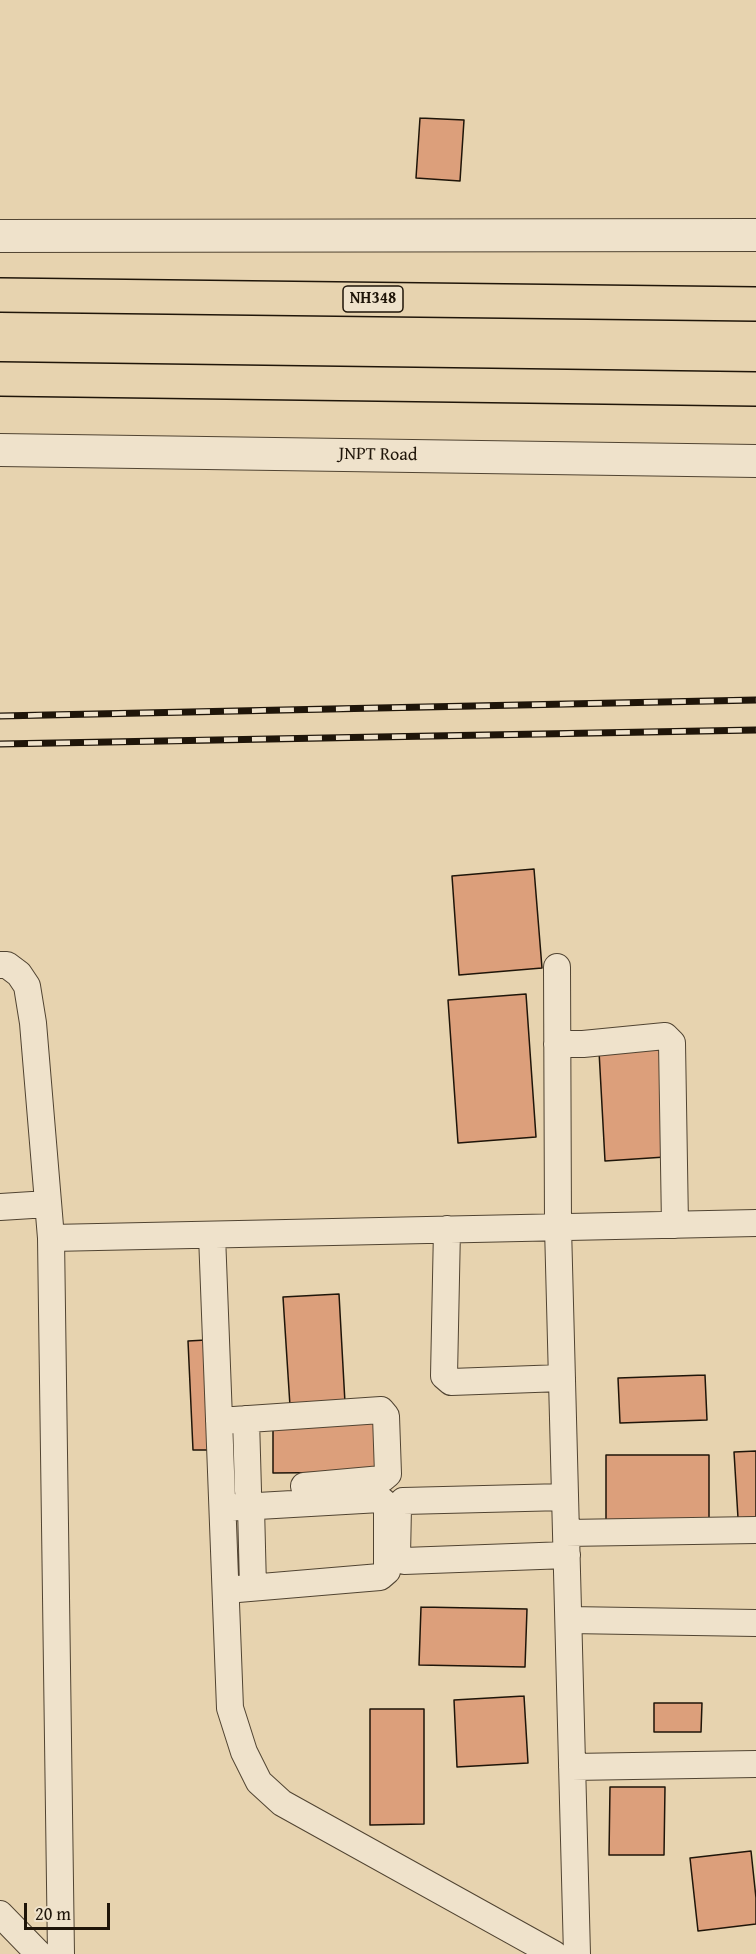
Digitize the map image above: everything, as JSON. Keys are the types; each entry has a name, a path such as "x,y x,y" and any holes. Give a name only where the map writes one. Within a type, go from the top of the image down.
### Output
{"highway":[{"name":"NH348","path":"0,295 756,304"},
{"path":"0,379 756,389"}],"street":[{"path":"0,236 756,235"},
{"name":"JNPT Road","path":"0,450 756,461"},
{"path":"0,965 7,965 19,974 27,986 33,1023 51,1239 61,1954"},
{"path":"557,967 558,1227 577,1954"},
{"path":"557,1044 583,1044 665,1036 672,1043 675,1225"},
{"path":"0,1207 48,1204"},
{"path":"51,1239 756,1223"},
{"path":"447,1229 444,1376 451,1382 562,1378"},
{"path":"212,1235 230,1708 244,1752 259,1782 282,1803 554,1954"},
{"path":"219,1421 381,1410 386,1416 388,1474 382,1479 249,1499"},
{"path":"246,1419 253,1587"},
{"path":"565,1497 403,1501 398,1506 397,1556 404,1561 566,1544 756,1530"},
{"path":"222,1501 380,1498 387,1505 387,1571 380,1577 226,1590"},
{"path":"569,1620 756,1623"},
{"path":"572,1767 756,1764"},
{"path":"0,1914 39,1954"}],"building":[{"path":"420,118 464,120 460,181 416,178"},
{"path":"534,869 542,968 459,975 452,876"},
{"path":"526,994 536,1137 458,1143 448,1000"},
{"path":"660,1047 665,1157 605,1161 599,1051"},
{"path":"339,1294 345,1403 290,1406 283,1297"},
{"path":"206,1340 211,1450 193,1450 188,1341"},
{"path":"705,1375 707,1420 620,1423 618,1378"},
{"path":"377,1417 377,1472 273,1473 273,1418"},
{"path":"756,1451 756,1517 738,1518 734,1452"},
{"path":"606,1455 709,1455 709,1522 606,1523"},
{"path":"421,1607 527,1609 525,1667 419,1665"},
{"path":"524,1696 528,1763 457,1767 454,1700"},
{"path":"654,1703 702,1703 701,1732 654,1732"},
{"path":"370,1709 424,1709 424,1824 370,1825"},
{"path":"610,1787 665,1787 664,1855 609,1855"},
{"path":"751,1851 756,1924 698,1931 690,1858"}],"railway":[{"path":"0,716 756,700"},
{"path":"0,744 756,730"}]}
